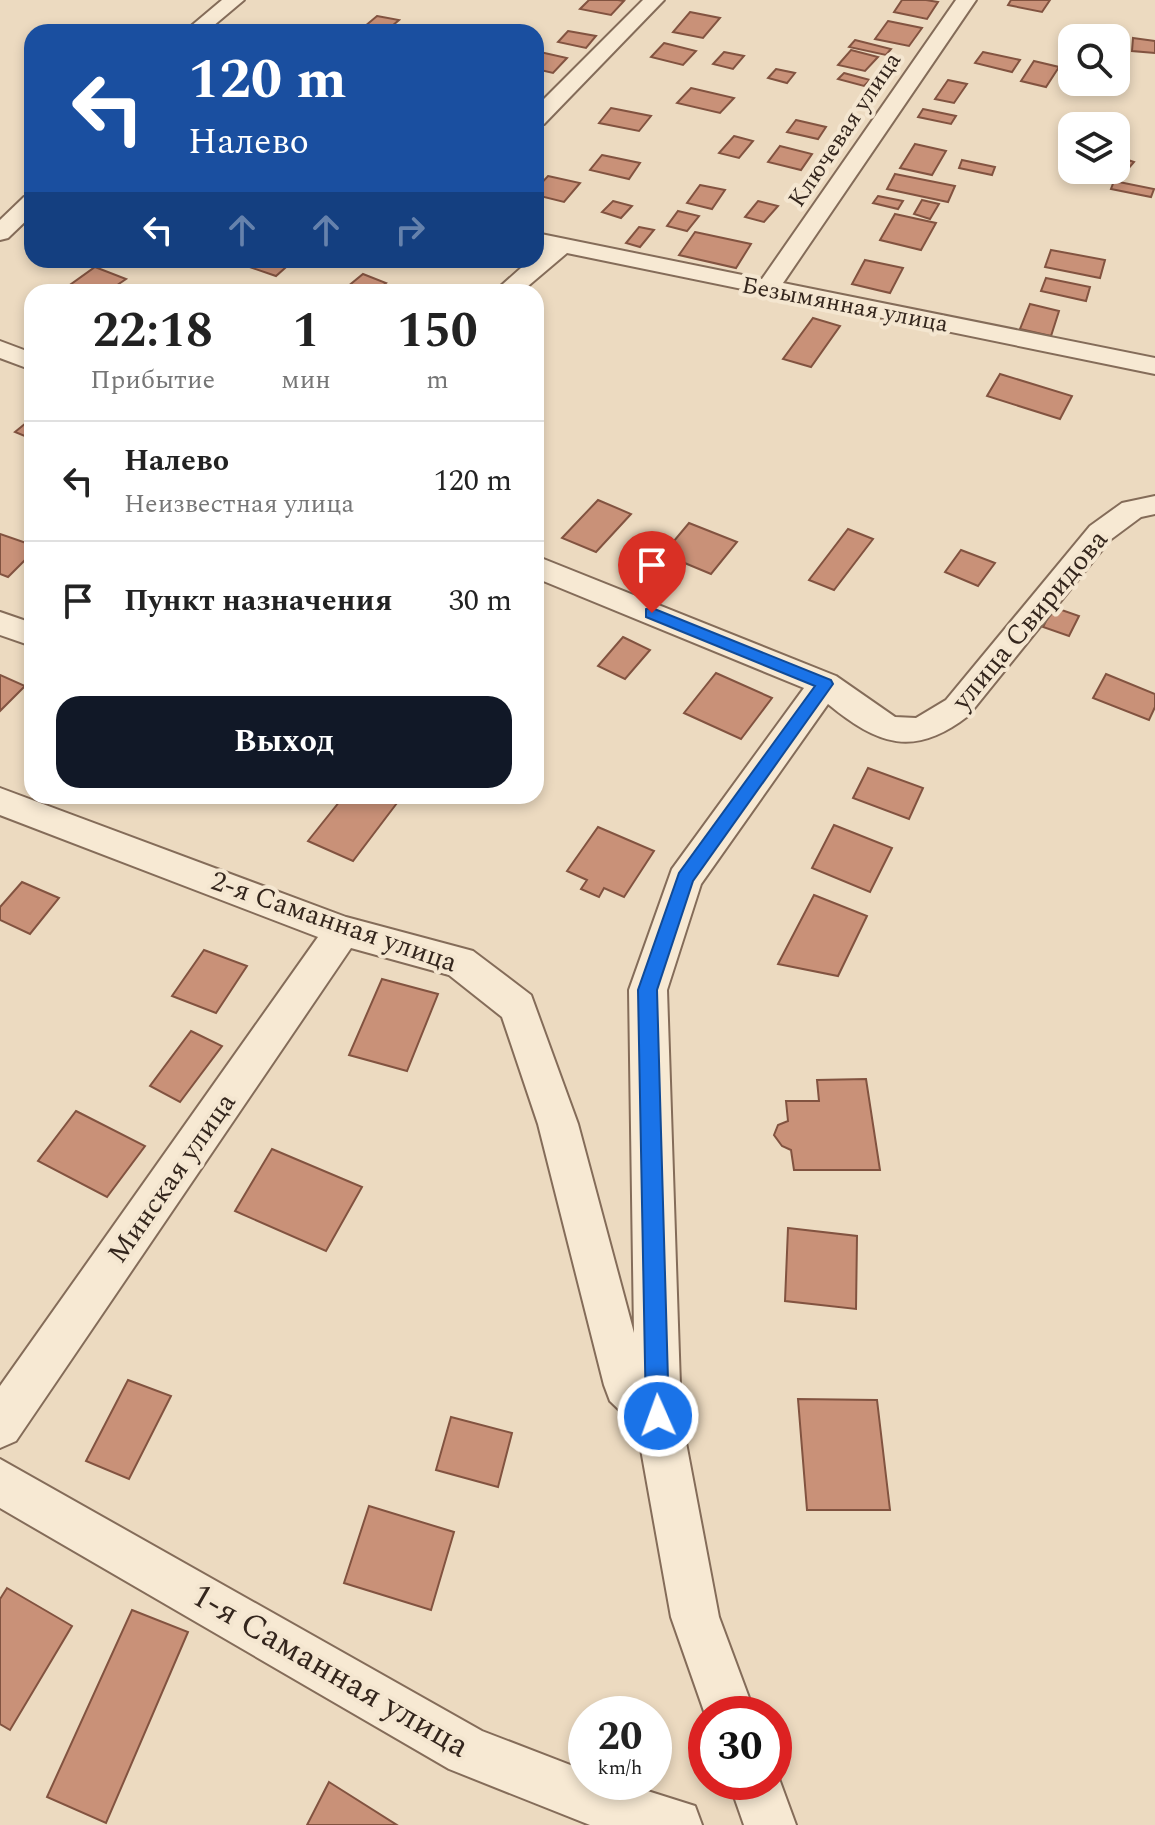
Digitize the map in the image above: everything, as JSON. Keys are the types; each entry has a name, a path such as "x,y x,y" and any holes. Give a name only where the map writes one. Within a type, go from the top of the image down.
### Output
{"street":[{"path":"204,24 234,0"},
{"path":"544,111 654,0"},
{"name":"Ключевая улица","path":"767,289 966,0"},
{"path":"0,233 24,210"},
{"name":"Безымянная улица","path":"548,243 1155,366"},
{"path":"513,284 527,268"},
{"path":"0,349 24,359"},
{"name":"улица Свиридова","path":"544,569 825,684 875,725 913,734 937,726 957,708 1100,533 1132,510 1155,505"},
{"path":"0,623 24,632"},
{"path":"724,1696 695,1617 658,1416 648,990 685,879 825,684"},
{"name":"2-я Саманная улица","path":"13,808 343,931 460,962 518,1007 558,1124 626,1385 658,1416"},
{"name":"Минская улица","path":"0,1425 343,931"},
{"name":"1-я Саманная улица","path":"0,1482 467,1751 598,1802 676,1825"},
{"path":"761,1800 770,1825"}],"building":[{"path":"589,0 624,1 611,15 580,9"},
{"path":"902,0 938,2 927,19 894,12"},
{"path":"1011,0 1050,0 1042,12 1008,5"},
{"path":"690,12 720,18 703,38 673,32"},
{"path":"377,16 399,20 394,24 368,24"},
{"path":"888,21 922,28 909,46 875,39"},
{"path":"568,31 596,36 586,48 558,42"},
{"path":"1133,38 1155,41 1155,53 1132,51"},
{"path":"855,40 891,49 886,55 849,47"},
{"path":"664,43 696,51 683,65 651,57"},
{"path":"851,50 878,57 865,71 838,65"},
{"path":"724,52 744,56 733,69 713,64"},
{"path":"983,52 1020,60 1012,72 975,63"},
{"path":"544,53 567,58 553,73 544,71"},
{"path":"1034,61 1058,67 1046,87 1021,81"},
{"path":"776,69 795,73 787,83 768,78"},
{"path":"844,73 870,80 864,86 838,79"},
{"path":"948,80 967,84 954,103 935,99"},
{"path":"691,88 734,98 720,113 677,103"},
{"path":"611,108 651,116 639,131 599,123"},
{"path":"923,109 956,116 951,124 918,117"},
{"path":"796,120 826,127 818,139 787,132"},
{"path":"734,136 753,141 739,158 719,153"},
{"path":"915,144 946,151 932,175 900,168"},
{"path":"780,146 812,154 801,170 768,162"},
{"path":"602,155 640,163 629,179 590,170"},
{"path":"962,160 995,167 992,175 959,168"},
{"path":"895,174 955,186 948,202 887,189"},
{"path":"548,176 580,183 564,202 544,197 544,180"},
{"path":"1113,184 1129,184 1154,189 1151,197 1111,189"},
{"path":"700,185 725,190 712,209 687,203"},
{"path":"878,196 903,201 898,209 873,203"},
{"path":"922,200 939,204 930,219 914,214"},
{"path":"613,201 632,206 621,218 602,212"},
{"path":"758,201 778,206 764,222 745,217"},
{"path":"678,211 699,216 687,231 667,226"},
{"path":"895,214 936,223 921,250 880,240"},
{"path":"639,227 654,230 640,247 626,243"},
{"path":"695,232 751,244 736,268 679,255"},
{"path":"1051,250 1105,260 1100,278 1045,267"},
{"path":"865,260 903,268 890,293 852,284"},
{"path":"94,268 126,279 119,284 71,284"},
{"path":"252,268 285,268 276,276"},
{"path":"363,274 386,283 385,284 351,284"},
{"path":"1046,278 1090,287 1086,301 1041,291"},
{"path":"1030,304 1059,311 1051,336 1020,329"},
{"path":"813,318 840,326 811,367 783,359"},
{"path":"1000,374 1072,396 1060,419 987,396"},
{"path":"24,425 24,436 15,432"},
{"path":"598,500 631,514 596,552 562,538"},
{"path":"689,523 737,542 711,574 663,554"},
{"path":"848,529 873,539 834,590 809,580"},
{"path":"0,534 24,542 24,561 8,577 0,574"},
{"path":"961,550 995,563 978,586 945,572"},
{"path":"1053,607 1079,616 1069,636 1043,627"},
{"path":"623,637 650,650 625,679 598,666"},
{"path":"716,673 772,698 741,739 684,713"},
{"path":"1106,674 1155,694 1155,707 1149,720 1093,698"},
{"path":"0,675 24,687 0,711"},
{"path":"868,768 923,788 909,819 853,798"},
{"path":"338,804 396,804 353,861 308,841"},
{"path":"834,825 892,848 870,892 812,868"},
{"path":"598,827 654,851 624,897 604,888 599,897 581,889 587,880 567,871"},
{"path":"22,882 59,898 30,934 0,920 0,907"},
{"path":"814,895 867,916 838,976 778,964"},
{"path":"204,950 247,966 216,1013 172,996"},
{"path":"382,979 438,994 407,1071 349,1055"},
{"path":"191,1031 222,1046 180,1102 150,1086"},
{"path":"866,1079 880,1170 794,1170 791,1150 782,1146 774,1135 778,1125 788,1121 786,1101 819,1101 817,1080"},
{"path":"76,1111 145,1146 107,1197 38,1161"},
{"path":"272,1149 362,1187 326,1251 235,1211"},
{"path":"788,1228 857,1236 856,1309 785,1301"},
{"path":"128,1380 171,1396 129,1479 86,1461"},
{"path":"798,1399 877,1400 890,1510 807,1510"},
{"path":"451,1417 512,1433 498,1487 436,1470"},
{"path":"369,1506 454,1532 431,1610 344,1583"},
{"path":"7,1588 72,1626 10,1730 0,1724 0,1599"},
{"path":"132,1610 188,1632 106,1823 47,1797"},
{"path":"329,1782 397,1825 307,1825"}],"route":[{"path":"652,613 825,684 685,879 648,990 650,1221 658,1416"}]}
